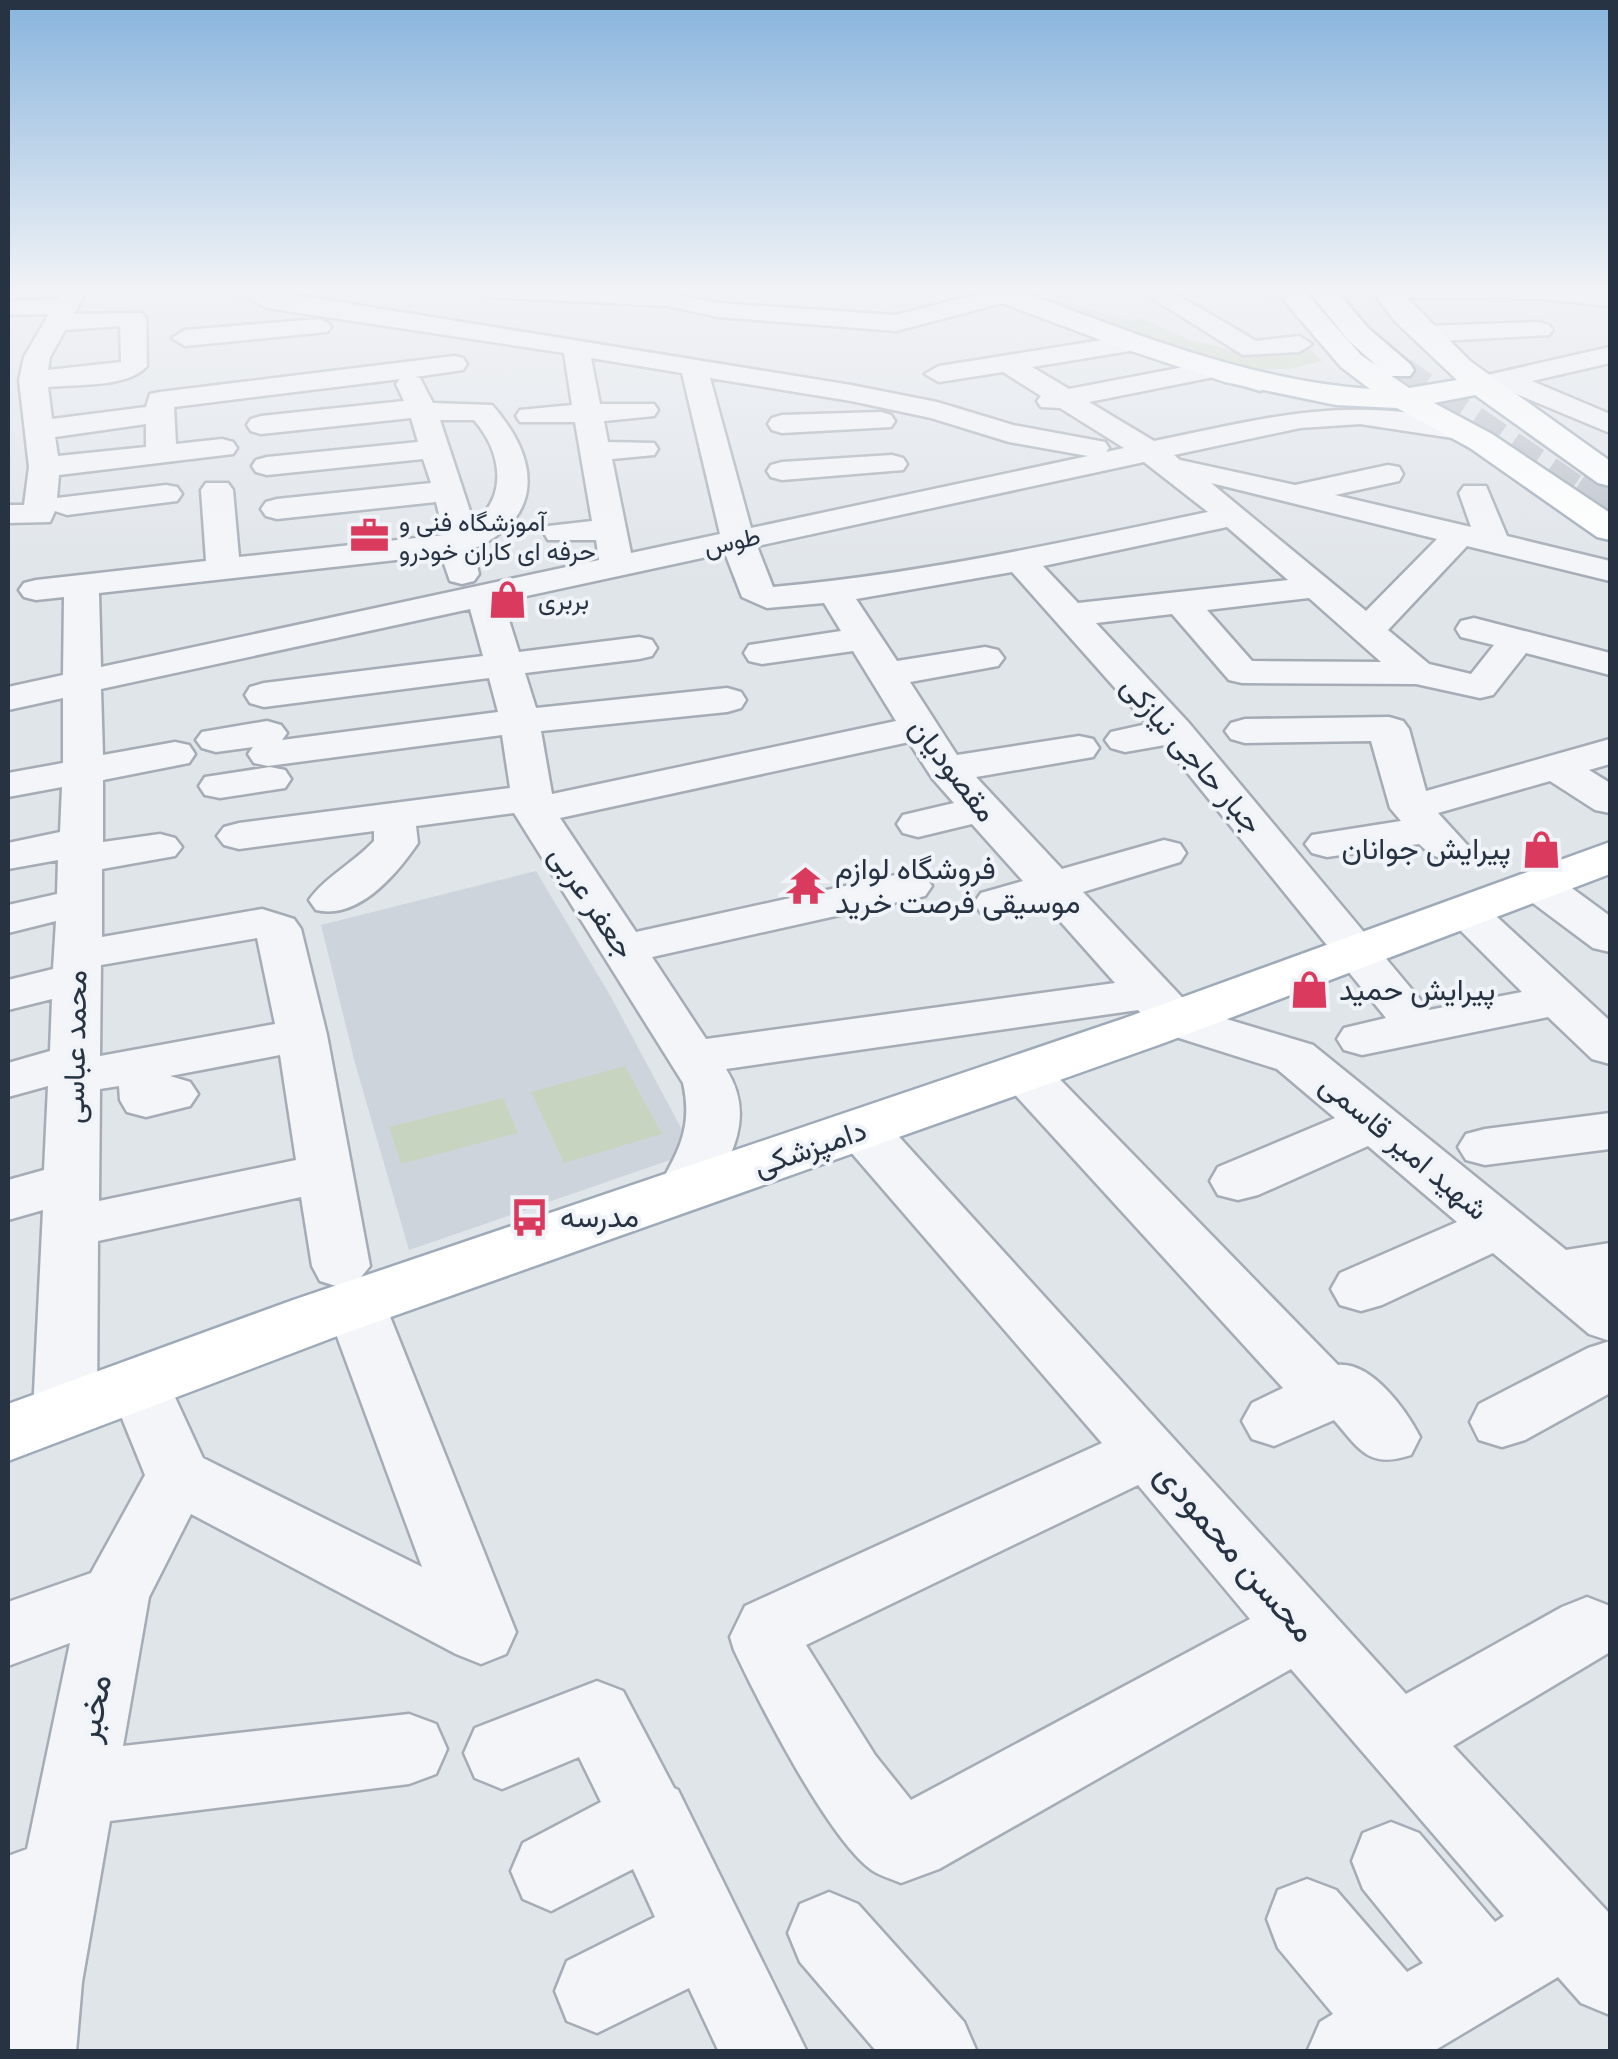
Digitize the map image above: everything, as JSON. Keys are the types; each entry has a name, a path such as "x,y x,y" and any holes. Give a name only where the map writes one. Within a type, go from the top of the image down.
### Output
{"main road":[{"path":"1293,386 1329,394 1386,386"},
{"path":"1404,386 1459,430 1610,529"},
{"path":"1494,386 1524,415 1610,476"},
{"path":"1459,430 1454,418 1466,409 1524,415"},
{"name":"دامپزشکی","path":"8,1433 139,1384 348,1285 686,1189 862,1130 1025,1074 1163,1007 1360,954 1610,857"}],"street":[{"name":"محمد عباسی","path":"27,386 28,422 77,538 84,681 65,1412"},
{"path":"161,452 158,402 242,386"},
{"name":"جعفر عربی","path":"410,386 436,449 461,536 456,552 506,665 520,721 532,805 709,1083 717,1110 714,1137 686,1189"},
{"path":"584,386 617,566"},
{"path":"695,386 696,411 756,595 780,599 834,592 1020,561 1234,516"},
{"path":"820,386 895,433 908,501"},
{"path":"1045,386 1149,451 1279,555 1324,574 1367,631 1416,673"},
{"path":"782,424 895,433 975,426 1064,398 1126,386"},
{"path":"1268,386 1298,407 1303,416 1300,419"},
{"path":"1503,386 1567,419 1608,415"},
{"path":"77,538 223,569 459,543 490,530 506,512 514,482 512,466 506,444 482,411 422,410 261,425"},
{"path":"530,416 644,410"},
{"path":"28,422 160,414"},
{"name":"طوس","path":"8,698 1300,419 1360,415 1459,430"},
{"path":"975,426 1094,448"},
{"path":"782,471 895,433"},
{"path":"44,467 222,448"},
{"path":"267,466 436,449"},
{"path":"597,452 643,449"},
{"path":"1149,451 1207,475 1480,535 1610,571"},
{"path":"1291,495 1388,474"},
{"path":"217,490 223,569"},
{"path":"277,509 448,491"},
{"path":"1475,493 1480,535"},
{"path":"38,574 77,538 166,494"},
{"path":"560,533 613,529"},
{"path":"1367,631 1480,535 1532,529"},
{"path":"1068,615 1279,555"},
{"name":"جبار حاجی نیازکی","path":"1020,561 1068,615 1126,702 1174,731 1406,1008"},
{"path":"1166,637 1226,619 1324,574"},
{"path":"1175,586 1226,619 1274,631"},
{"name":"مقصودیان","path":"834,592 946,769 1163,1007"},
{"path":"1226,619 1242,672 1416,673 1480,687 1516,640"},
{"path":"1474,629 1610,665"},
{"path":"259,644 267,740 256,834 388,817 532,805 917,728"},
{"path":"220,786 267,740 506,665 639,648"},
{"path":"762,652 985,658"},
{"path":"1416,673 1391,735 1429,829"},
{"path":"216,740 267,740 520,721 727,700"},
{"path":"1124,740 1174,731"},
{"path":"1246,731 1391,735"},
{"path":"1286,762 1391,735"},
{"path":"946,769 1079,748"},
{"path":"1328,844 1429,829 1554,766 1610,751"},
{"path":"8,785 83,768 176,754"},
{"path":"1554,766 1610,800"},
{"path":"918,824 980,809"},
{"path":"332,900 370,872 396,842 396,828 388,817"},
{"path":"8,919 80,867 160,846"},
{"path":"997,904 1164,853"},
{"path":"8,856 80,867"},
{"path":"1538,885 1610,938"},
{"path":"624,949 909,886"},
{"path":"1468,915 1584,1010 1610,1048"},
{"path":"8,995 77,966 262,924 272,925 282,936 348,1285 481,1632 178,1476 139,1384"},
{"path":"694,1057 1163,1007"},
{"name":"شهید امیر قاسمی","path":"1163,1007 1296,1056 1499,1226 1583,1269 1610,1318"},
{"path":"1362,1039 1584,1010"},
{"path":"8,1080 75,1069 157,1079 302,1034"},
{"path":"1025,1074 1100,1172 1170,1246 1301,1408 1343,1388 1388,1437"},
{"path":"1238,1181 1374,1122"},
{"name":"محسن محمودی","path":"862,1130 1398,1740 1589,1949"},
{"path":"1485,1147 1610,1131"},
{"path":"8,1200 71,1204 326,1173"},
{"path":"1361,1289 1499,1226"},
{"path":"1502,1422 1610,1365"},
{"path":"1148,1451 770,1628 766,1636 865,1804 901,1844 1301,1627"},
{"name":"مخبر","path":"33,2052 40,1982 34,1885 78,1788 116,1595 178,1476"},
{"path":"8,1634 116,1595"},
{"path":"1398,1740 1586,1629"},
{"path":"502,1753 598,1716 764,2052"},
{"path":"78,1788 409,1749"},
{"path":"551,1871 651,1817"},
{"path":"1391,1860 1483,1972"},
{"path":"1307,1919 1373,2038 1483,1972 1589,1949"},
{"path":"830,1933 928,2049"},
{"path":"598,1990 706,1935"}],"shaded area":[{"path":"536,871 611,997 687,1139 673,1159 409,1250 355,1063 321,925"}],"green space":[{"path":"625,1066 662,1134 564,1163 531,1092"},
{"path":"503,1098 518,1133 401,1164 389,1127"}],"tunnel":[{"path":"1423,386 1579,492"},
{"path":"1575,490 1610,513"}],"place":[{"name":"آموزشگاه فنی و حرفه ای کاران خودرو","path":"369,536"},
{"name":"بربری","path":"508,600"},
{"name":"پیرایش جوانان","path":"1541,849"},
{"name":"فروشگاه لوازم موسیقی فرصت خرید","path":"805,886"},
{"name":"پیرایش حمید","path":"1309,990"},
{"name":"مدرسه","path":"530,1217"}]}
